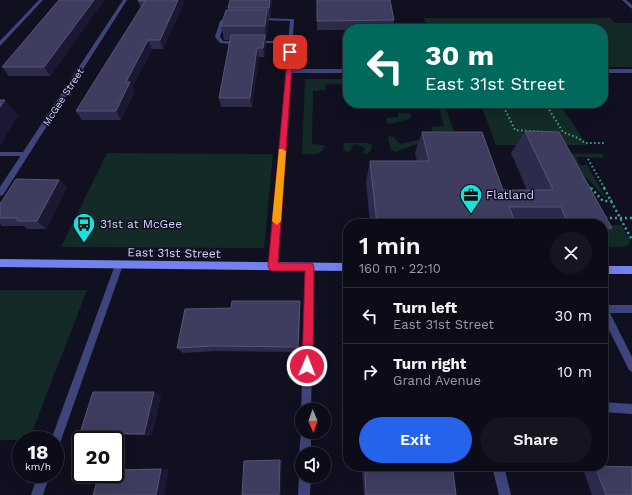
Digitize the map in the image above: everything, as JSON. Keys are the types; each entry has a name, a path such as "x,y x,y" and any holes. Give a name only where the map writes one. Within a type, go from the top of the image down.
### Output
{"main road":[{"name":"East 31st Street","path":"0,263 343,267"},
{"path":"608,270 632,270"}],"street":[{"path":"0,44 41,0"},
{"name":"McGee Street","path":"0,193 125,0"},
{"path":"624,0 632,8"},
{"path":"240,19 222,21 217,37 222,42 245,42"},
{"path":"253,19 292,20 273,267"},
{"path":"253,42 290,42"},
{"path":"288,71 343,71"},
{"path":"608,71 632,71"},
{"path":"0,154 25,154"},
{"path":"59,431 119,265"},
{"path":"306,403 310,267"},
{"path":"608,309 632,309"},
{"path":"608,319 632,366"},
{"path":"608,407 632,409"},
{"path":"499,471 505,495"},
{"path":"36,495 41,483"},
{"path":"304,495 305,483"}],"path":[{"path":"504,108 515,130 549,132"},
{"path":"548,108 563,132"},
{"path":"556,132 563,132 578,138 585,143 606,143"},
{"path":"588,159 632,240"},
{"path":"587,184 603,202 612,201"},
{"path":"602,218 632,218"}],"green space":[{"path":"424,18 610,18 615,23 632,23 632,67 608,67 608,24 426,24"},
{"path":"305,79 343,79 343,84 326,84 325,90 313,91 312,144 323,145 325,147 321,152 315,154 302,154"},
{"path":"439,108 446,108 454,131 443,131 444,136 439,144 413,145 396,152 391,150 388,138 389,136 394,137 400,144 435,136 431,127 444,126"},
{"path":"482,108 562,108 587,145 496,145"},
{"path":"398,113 410,113 412,117 391,124 387,123 386,118 398,117"},
{"path":"344,143 368,143 372,145 372,147 367,154 365,154 363,152 366,148 354,144 350,151 347,152 343,148"},
{"path":"107,153 273,154 264,248 61,247"},
{"path":"550,153 603,154 603,158 576,157 580,165 587,165 606,198 573,163"},
{"path":"608,225 621,225 631,242 625,247 608,247"},
{"path":"0,290 87,290 32,431 12,431 12,440 0,440"}],"building":[{"path":"59,0 94,0 44,67 2,67"},
{"path":"178,0 160,40 148,40 126,82 130,82 116,111 76,111 145,1 138,1"},
{"path":"230,0 270,0 269,8 228,8"},
{"path":"317,0 390,0 394,20 317,21"},
{"path":"226,10 267,10 265,26 221,26"},
{"path":"231,35 265,35 263,48 257,48 250,98 219,98"},
{"path":"0,100 5,100 0,107"},
{"path":"525,131 559,132 607,219 566,219 561,207 509,207 514,219 376,219 370,161 429,161 422,132 482,132 503,190 553,190"},
{"path":"16,179 59,180 37,221 17,221 18,218 0,218 0,204"},
{"path":"608,221 612,228 608,228"},
{"path":"232,301 300,301 298,347 212,346 177,348 185,309 231,308"},
{"path":"93,392 154,392 144,434 124,434 124,431 81,431"},
{"path":"280,460 279,495 242,495 244,461"},
{"path":"608,466 632,467 632,495 606,495 597,471 608,471"},
{"path":"161,469 156,495 93,495 96,483 124,483 124,470"},
{"path":"365,471 453,471 456,495 366,495"}],"slow traffic":[{"path":"277,221 282,151"}],"place":[{"name":"Flatland","path":"471,214"},
{"name":"31st at McGee","path":"84,244"}],"route":[{"path":"290,52 273,267 310,267 307,366"}]}
